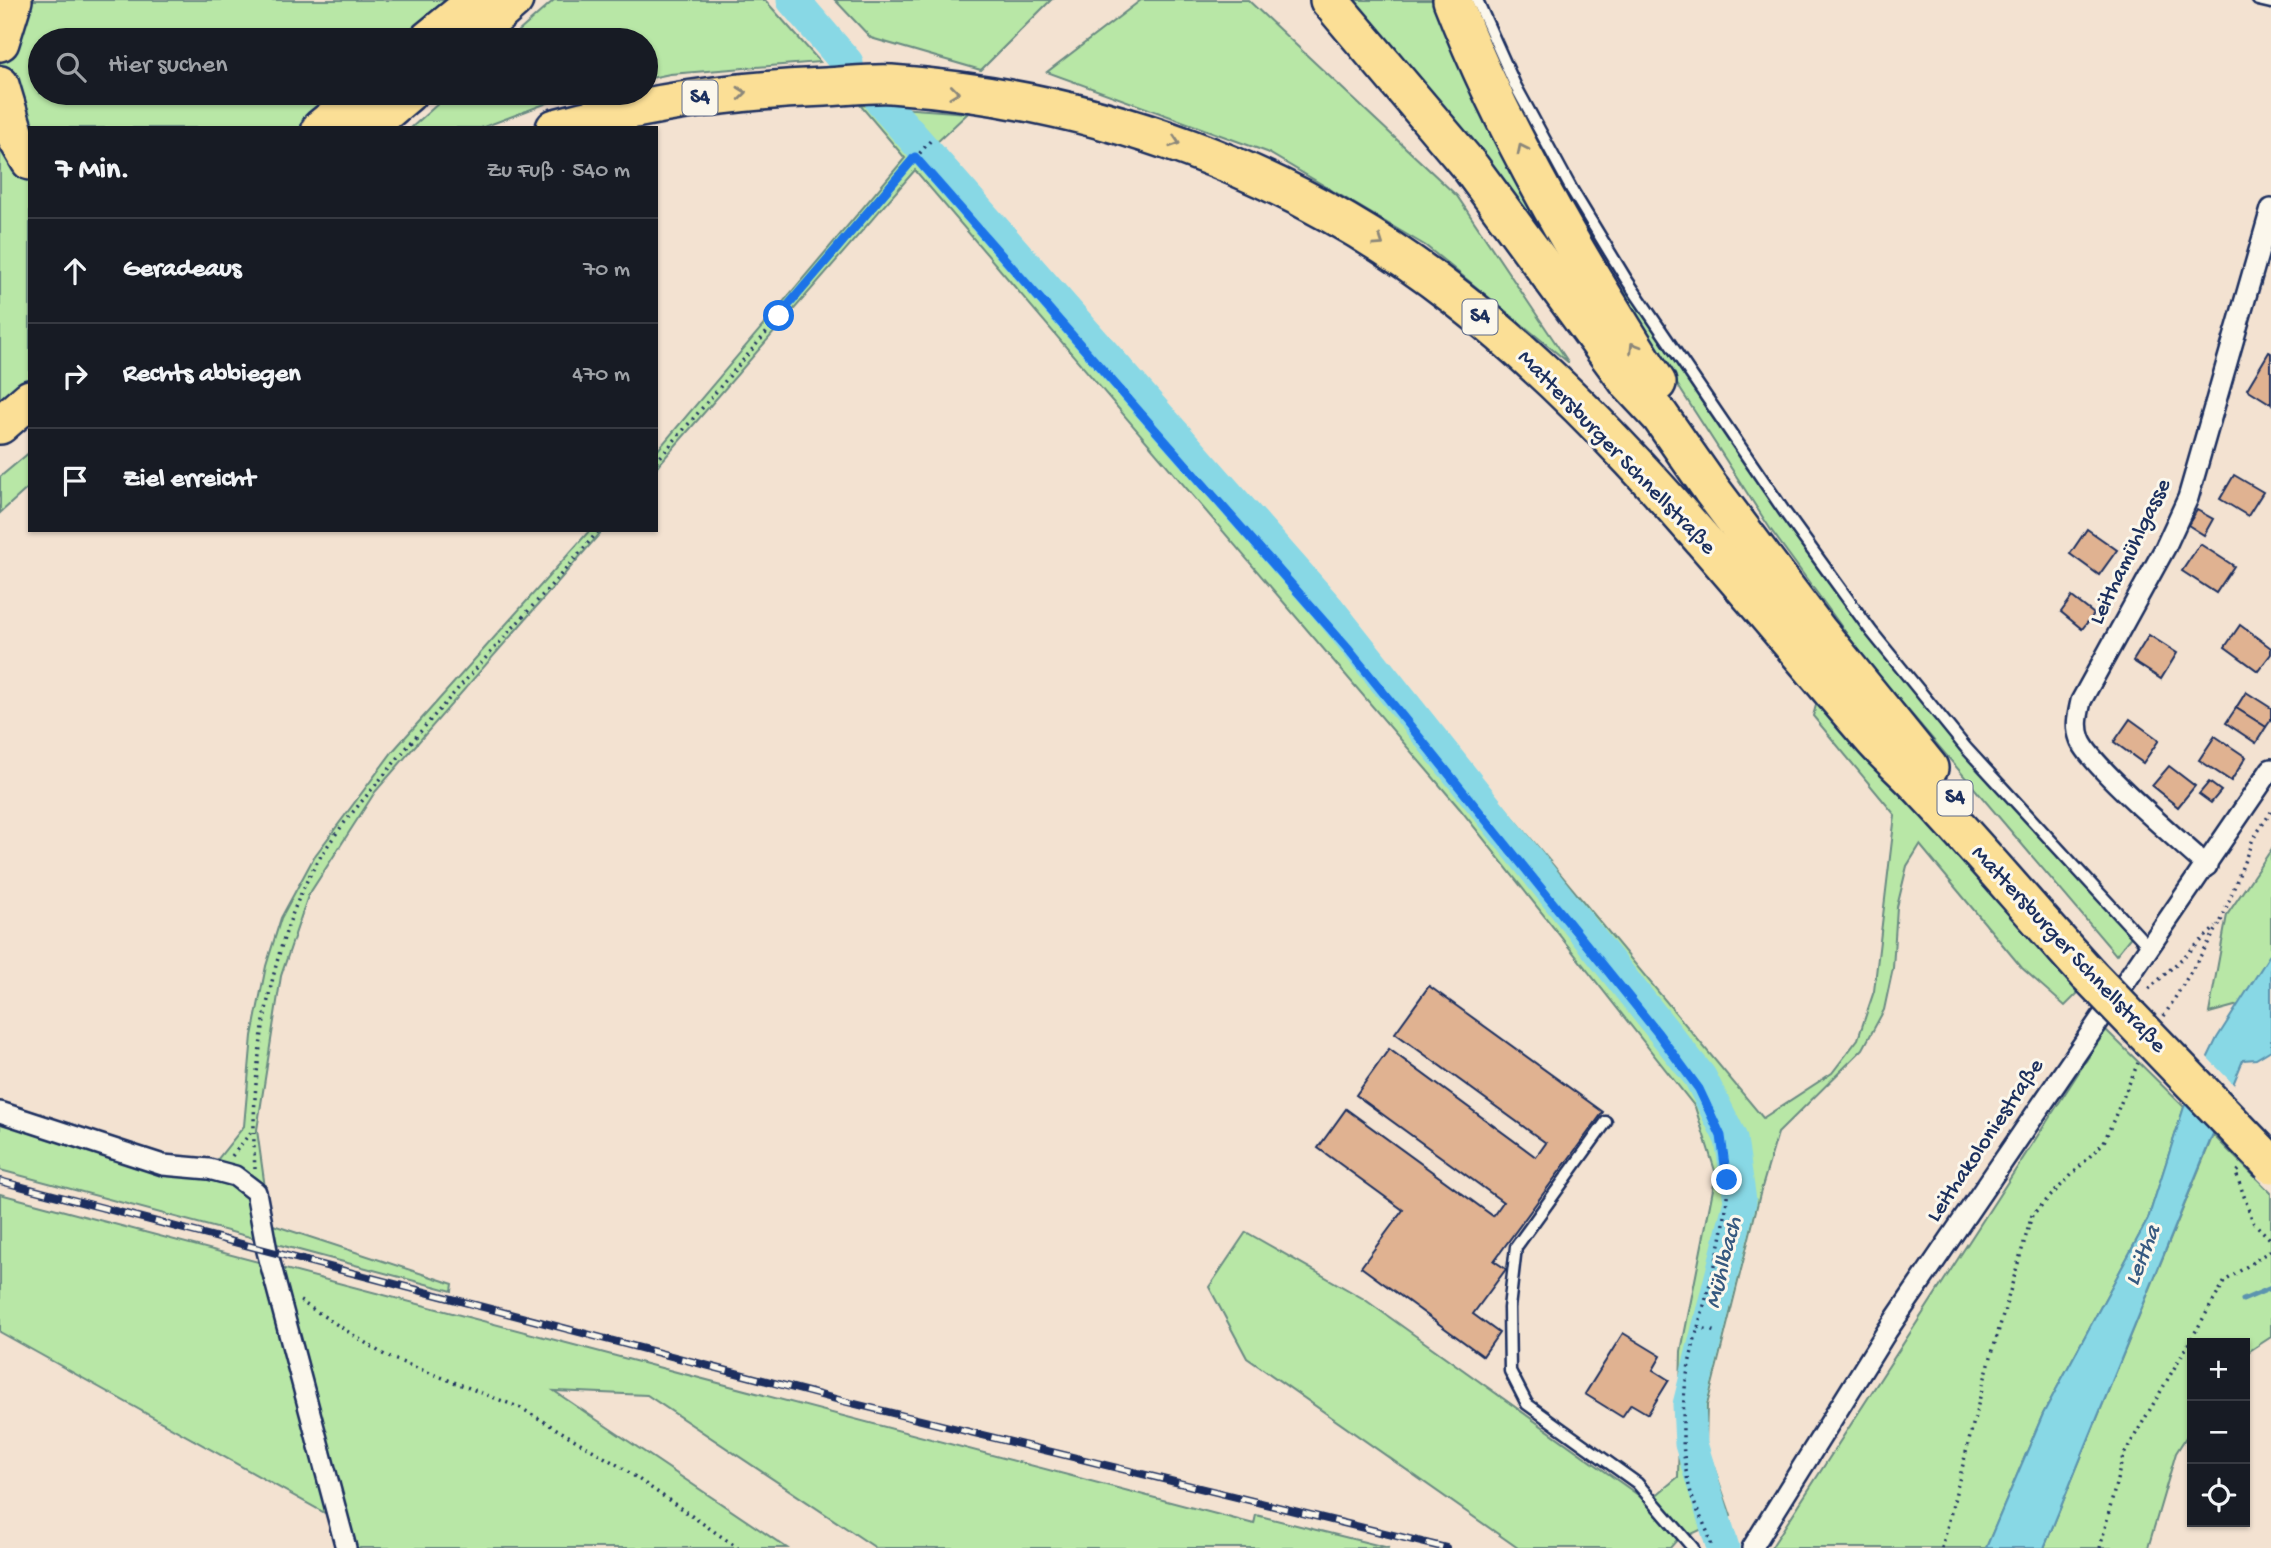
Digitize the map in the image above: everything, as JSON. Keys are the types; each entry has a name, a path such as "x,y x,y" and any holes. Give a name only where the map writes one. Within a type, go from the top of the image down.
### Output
{"highway":[{"path":"0,42 13,0"},
{"path":"443,28 477,0"},
{"path":"452,28 483,0"},
{"path":"482,28 514,0"},
{"name":"Mattersburger Schnellstraße","path":"1329,0 1471,168 1629,383 1660,416 1818,631 2093,966 2271,1164"},
{"path":"1452,0 1466,37 1535,174 1611,310 1721,482 1743,532"},
{"name":"Mattersburger Schnellstraße","path":"658,104 786,88 886,84 982,95 1058,108 1186,146 1309,200 1411,263 1460,300 1557,386 1596,425 1688,524 1876,744 2093,966 2271,1138"},
{"path":"0,85 15,135 28,158"},
{"path":"323,126 349,105"},
{"path":"340,126 364,105"},
{"path":"370,126 394,105"},
{"name":"Mattersburger Schnellstraße","path":"564,126 654,105"},
{"path":"1629,383 1649,425 1701,499 1923,790"},
{"path":"15,431 28,403"}],"street":[{"name":"Leithamühlgasse","path":"2207,866 2114,780 2080,741 2076,722 2081,701 2165,548 2188,498 2271,209"},
{"name":"Leithakoloniestraße","path":"1752,1548 1887,1331 2271,769"},
{"path":"0,1112 163,1165 209,1169 235,1176 256,1192 267,1251 346,1548"}],"lane":[{"path":"1477,0 1515,85 1572,190 1626,279 1784,511 1871,631 1966,748 2148,946"},
{"path":"2258,0 2271,3"},
{"path":"1606,1122 1516,1247 1509,1308 1510,1371 1527,1404 1637,1483 1693,1548"}],"path":[{"path":"658,460 930,141"},
{"path":"916,156 1349,650 1657,1032 1699,1089 1721,1136 1727,1180 1720,1235 1684,1397 1683,1453 1691,1493 1712,1548"},
{"path":"256,1192 252,1131 268,998 280,944 306,883 349,816 417,734 597,532"},
{"path":"2159,1025 2221,922 2253,839 2271,812"},
{"path":"2149,989 2221,922"},
{"path":"1942,1548 1984,1381 2032,1215 2104,1142 2140,1059"},
{"path":"209,1169 234,1155 252,1131"},
{"path":"2100,1548 2123,1456 2225,1281 2271,1250"},
{"path":"282,1303 303,1301 386,1356 521,1408 621,1467 738,1548"},
{"path":"1700,1328 1716,1332"}],"green space":[{"path":"0,0 477,0 443,28 28,28 28,105 349,105 323,126 28,126 28,401 0,425"},
{"path":"554,0 765,0 820,62 658,76 658,28 522,28"},
{"path":"835,0 1051,0 981,70 871,38"},
{"path":"1141,0 1248,0 1457,196 1569,363 1426,246 1267,152 1047,72"},
{"path":"1329,0 1452,0 1575,247 1544,264"},
{"path":"437,105 542,105 486,126 413,126"},
{"path":"860,105 968,113 936,143 1415,699 1763,1118 1832,1073 1858,1039 1874,991 1895,815 1813,716 1818,698 2078,993 2065,1006 2022,968 1920,845 1907,866 1897,907 1893,968 1884,1010 1863,1049 1778,1133 1760,1194 1707,1405 1706,1444 1731,1516 1676,1541 1670,1548 1518,1548 1247,1358 1209,1287 1246,1232 1364,1299 1648,1502 1678,1477 1681,1351 1716,1174 1695,1107 1460,809 915,170 658,466 658,450 905,158"},
{"path":"1621,282 1769,501 1863,629 1960,747 2133,934 2116,955 1868,663 1771,530 1646,336"},
{"path":"28,454 28,488 0,513 0,477"},
{"path":"588,532 601,532 375,792 308,896 281,976 257,1130 270,1224 453,1284 452,1291 0,1170 0,1102 197,1165 217,1160 244,1126 252,1036 266,966 281,918 314,857 393,751"},
{"path":"2271,850 2271,996 2209,1013 2227,915"},
{"path":"2106,1030 2184,1107 2148,1219 2043,1414 1986,1548 1771,1548"},
{"path":"2213,1135 2271,1193 2271,1337 2250,1351 2250,1338 2187,1338 2187,1436 2176,1453 2148,1548 2044,1548"},
{"path":"0,1194 1254,1524 1256,1515 1389,1548 876,1548 647,1395 554,1391 787,1548 339,1548 330,1516 0,1332"}],"water":[{"name":"Leitha","path":"2271,953 2271,1050 2256,1059 2243,1060 2044,1548 1986,1548 2043,1414 2148,1219 2184,1107 2217,1038"}],"pier":[{"path":"2205,1055 2236,1087 2218,1130 2185,1096"}],"building":[{"path":"2269,352 2271,353 2271,404 2247,389"},
{"path":"2234,475 2263,492 2248,516 2220,499"},
{"path":"2197,510 2213,519 2204,535 2188,525"},
{"path":"2087,529 2117,550 2099,575 2070,554"},
{"path":"2200,544 2234,566 2216,593 2182,571"},
{"path":"2072,597 2094,614 2082,629 2061,612"},
{"path":"2240,625 2271,648 2271,654 2258,671 2225,647"},
{"path":"2149,635 2177,653 2161,679 2133,661"},
{"path":"2246,692 2271,708 2271,720 2266,727 2236,708"},
{"path":"2236,708 2266,727 2256,743 2226,723"},
{"path":"2130,719 2159,740 2143,763 2114,742"},
{"path":"2215,736 2246,757 2231,781 2199,760"},
{"path":"2169,766 2195,786 2178,807 2152,786"},
{"path":"2209,782 2221,791 2211,803 2199,794"},
{"path":"1429,986 1603,1112 1494,1261 1506,1269 1473,1314 1499,1333 1483,1356 1361,1267 1403,1210 1318,1148 1346,1109 1493,1216 1503,1202 1356,1095 1389,1049 1536,1157 1546,1143 1395,1033"},
{"path":"1623,1333 1661,1356 1653,1370 1669,1380 1648,1414 1631,1404 1622,1417 1585,1394"}],"waterway":[{"name":"Mühlbach","path":"793,0 847,63"},
{"name":"Mühlbach","path":"881,101 1329,610 1700,1077 1731,1139 1740,1201 1689,1405 1691,1444 1723,1548"},
{"path":"2243,1300 2271,1288"}],"railway":[{"path":"0,1181 847,1402 1446,1548"}],"route":[{"path":"779,316 915,157 1349,650 1657,1032 1699,1089 1721,1136 1727,1180"}]}
